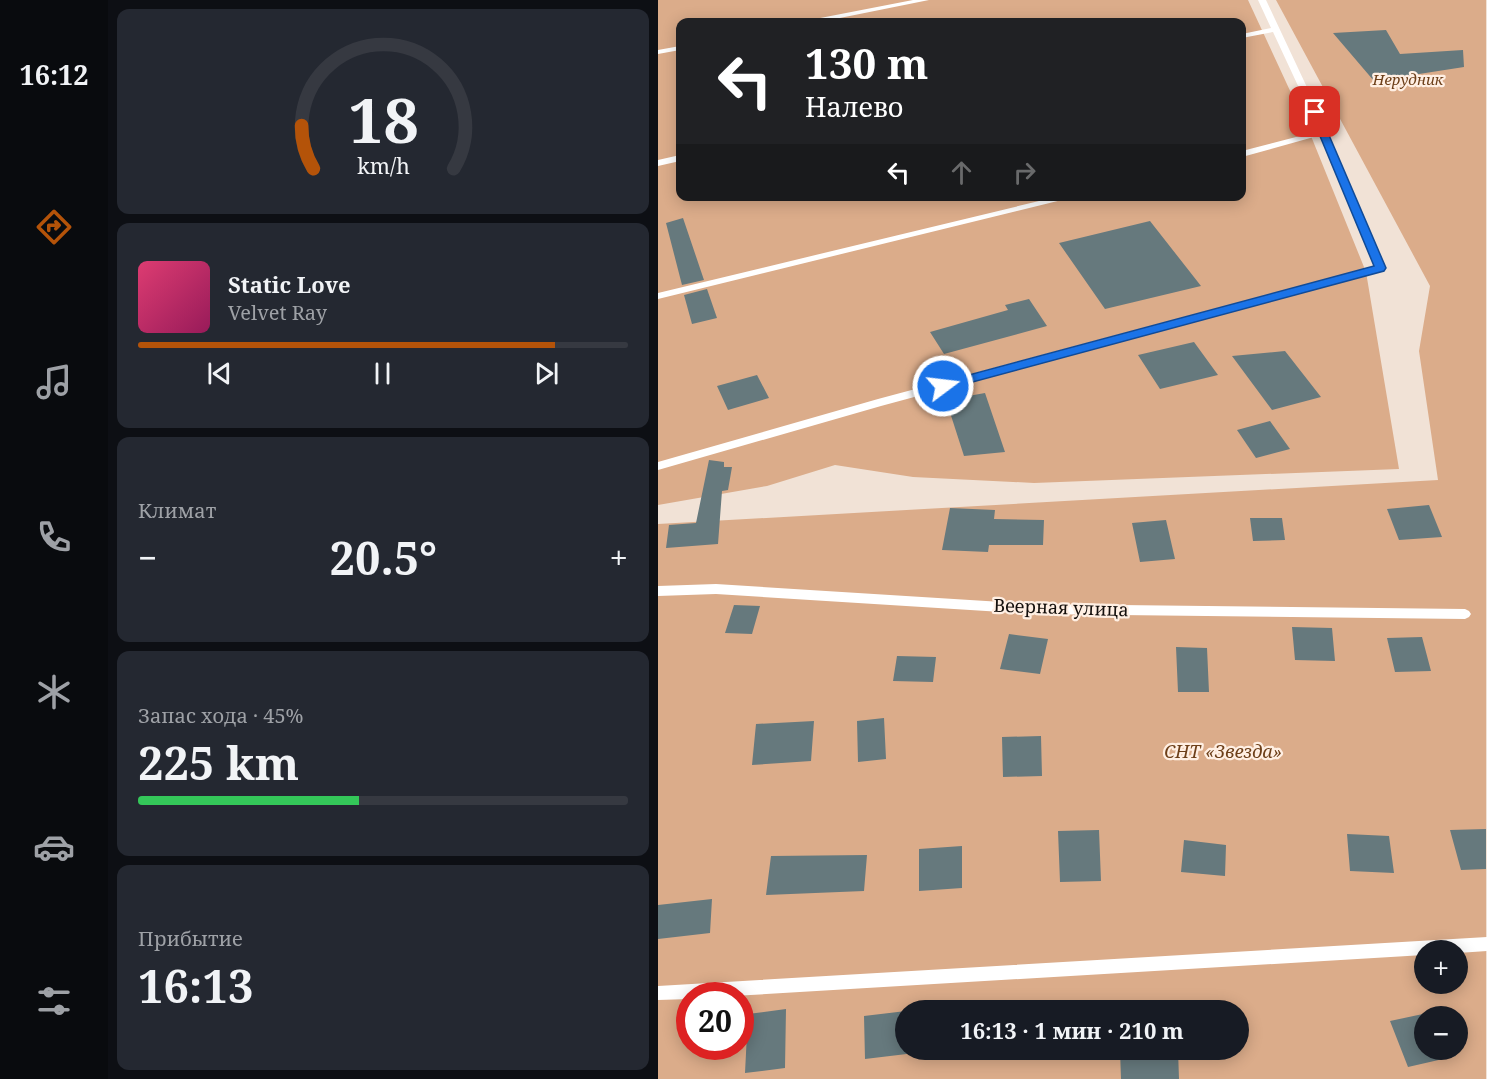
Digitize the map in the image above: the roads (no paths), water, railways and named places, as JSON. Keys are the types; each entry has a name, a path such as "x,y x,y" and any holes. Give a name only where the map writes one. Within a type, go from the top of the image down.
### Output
{"lane":[{"path":"831,18 925,0"},
{"path":"658,466 878,403 1381,268 1324,132 1262,0"},
{"path":"1246,35 1277,29"},
{"path":"658,52 676,49"},
{"path":"1246,153 1324,132"},
{"path":"658,164 676,159"},
{"path":"658,296 1053,201"},
{"name":"Веерная улица","path":"658,591 716,589 1032,609 1465,614"},
{"path":"658,993 1486,944"}],"park label":[{"name":"Нерудник","path":"1408,80"},
{"name":"СНТ «Звезда»","path":"1223,752"}]}
